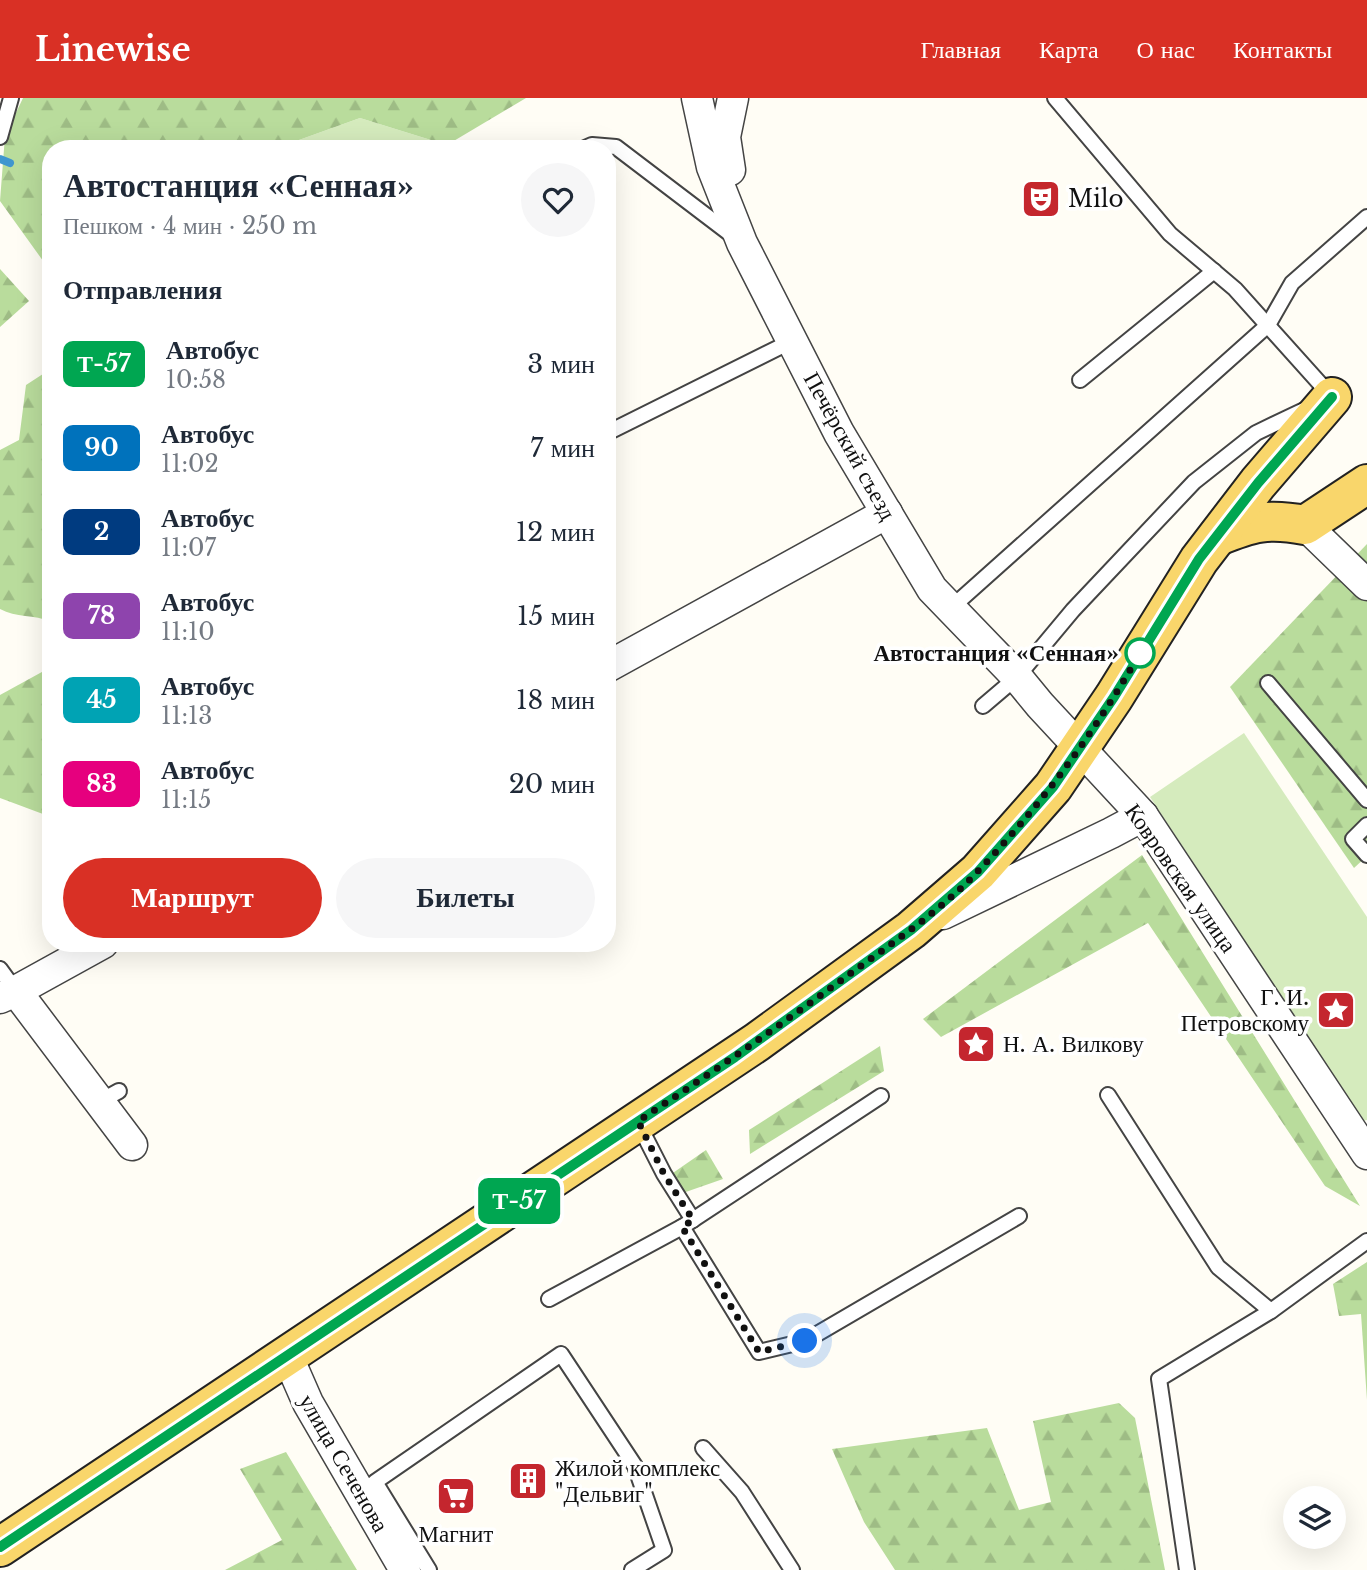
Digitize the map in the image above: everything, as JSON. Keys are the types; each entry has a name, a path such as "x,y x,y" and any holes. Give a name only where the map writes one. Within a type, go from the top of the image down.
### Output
{"main road":[{"path":"0,1547 757,1042 911,930 978,872 1053,787 1199,559 1258,483 1332,397"},
{"path":"1218,536 1250,523 1282,520 1305,525 1367,484"}],"street":[{"name":"Печёрский съезд","path":"697,98 712,167 742,243 839,433 932,589 1017,677 1080,748"},
{"path":"733,98 725,137 742,243"},
{"path":"616,662 887,513"},
{"path":"1305,525 1367,585"},
{"name":"Ковровская улица","path":"1080,748 1143,816 1367,1154"},
{"path":"911,930 1143,816"},
{"path":"82,952 5,986 109,1096 132,1145"},
{"name":"улица Сеченова","path":"287,1355 308,1403 405,1570"}],"lane":[{"path":"0,137 11,98"},
{"path":"985,705 1017,677 1073,611 1194,482 1256,433 1332,397 1235,289 1170,234 1055,98"},
{"path":"616,147 742,243"},
{"path":"951,608 1268,325 1292,283 1367,216"},
{"path":"1080,380 1214,271"},
{"path":"616,429 792,341"},
{"path":"1268,683 1367,800"},
{"path":"1367,825 1353,839 1367,855"},
{"path":"1108,1095 1218,1267 1270,1311"},
{"path":"549,1299 687,1223 881,1096"},
{"path":"638,1121 687,1223 759,1352 805,1341 1019,1216"},
{"path":"1187,1570 1159,1379 1270,1311 1367,1241"},
{"path":"429,1570 375,1482 561,1354 635,1466 664,1550 632,1570"},
{"path":"703,1448 742,1492 792,1570"}],"green space":[{"path":"23,98 526,98 455,140 431,140 360,118 299,140 42,140 42,259 0,201 5,136"},
{"path":"360,118 431,140 299,140"},
{"path":"0,269 29,301 0,327"},
{"path":"42,375 42,619 0,609 0,450 19,440 26,385"},
{"path":"1367,544 1367,856 1354,868 1230,687"},
{"path":"42,672 42,814 0,798 0,695"},
{"path":"1244,733 1367,917 1367,1120 1363,1121 1150,797"},
{"path":"1142,855 1360,1206 1325,1186 1148,923 941,1037 923,1019"},
{"path":"880,1046 884,1071 750,1154 749,1130"},
{"path":"706,1150 723,1179 680,1194 670,1175"},
{"path":"1367,1262 1367,1400 1361,1314 1339,1316 1333,1284"},
{"path":"1119,1403 1135,1418 1165,1570 895,1570 864,1522 832,1449 987,1428 1019,1510 1051,1502 1033,1421"},
{"path":"286,1452 357,1570 225,1570 282,1540 240,1469"}],"waterway":[{"path":"0,159 10,163"}],"bus line":[{"name":"Т-57","path":"0,1547 735,1057 911,930 978,872 1053,787 1114,697 1199,559 1258,483 1332,397"}],"place":[{"name":"Milo","path":"1041,199"},
{"name":"Автостанция «Сенная»","path":"1140,653"},
{"name":"Г. И. Петровскому","path":"1336,1010"},
{"name":"Н. А. Вилкову","path":"976,1044"},
{"name":"Жилой комплекс \"Дельвиг\"","path":"528,1481"},
{"name":"Магнит","path":"456,1496"}],"route":[{"path":"805,1341 759,1352 682,1227 693,1220 664,1174 659,1159 638,1121 757,1042 911,930 978,872 1053,787 1114,697 1140,653"}]}
